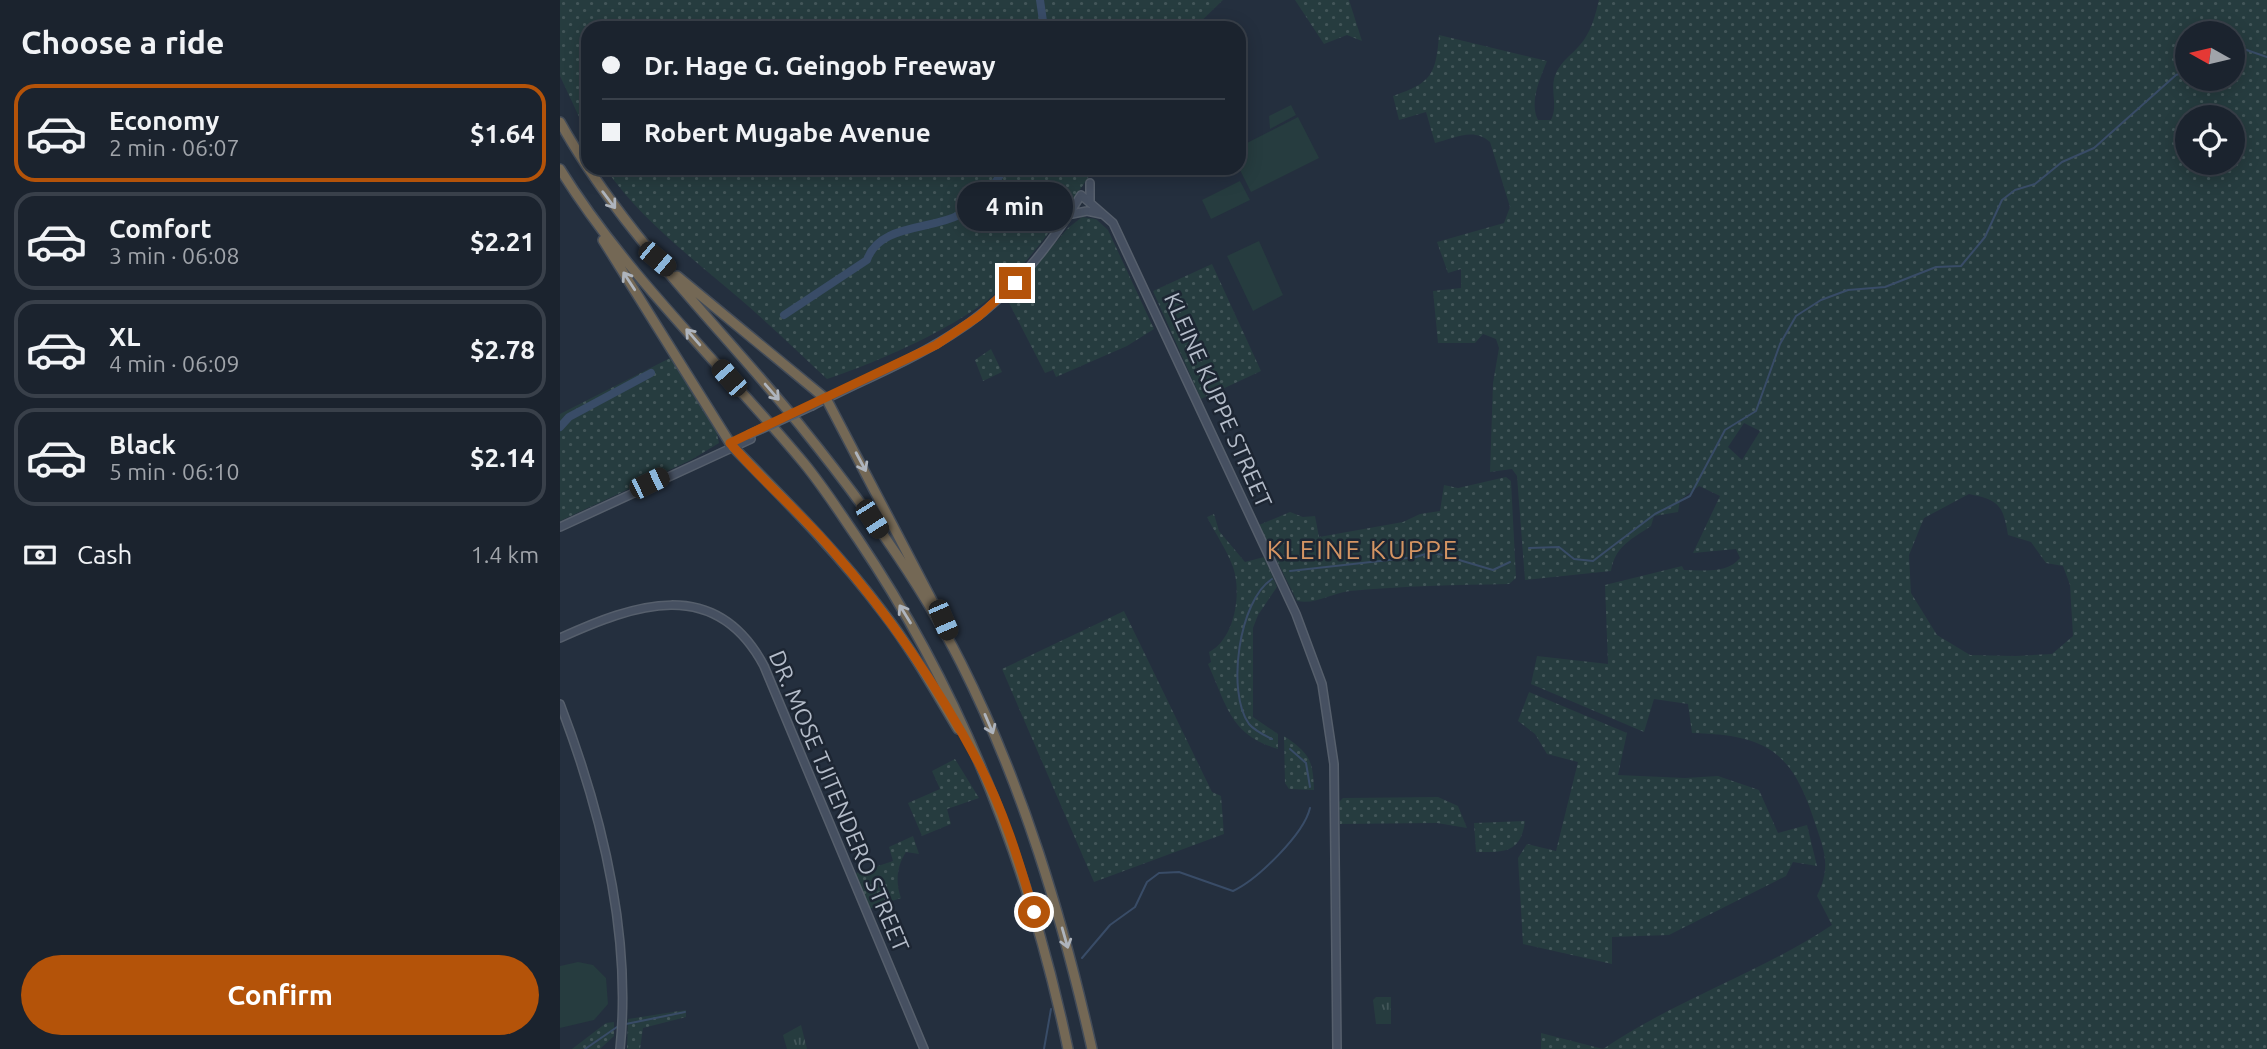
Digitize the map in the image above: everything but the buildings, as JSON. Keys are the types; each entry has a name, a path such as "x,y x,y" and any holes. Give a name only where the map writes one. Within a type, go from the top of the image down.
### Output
{"highway":[{"path":"560,121 581,156"},
{"path":"560,169 732,445 793,505 884,612 921,666 979,763"},
{"path":"593,175 603,192 657,259 835,470 872,519 961,662"},
{"path":"586,212 804,463 828,495 916,631 979,763 1018,858 1042,938 1068,1049"},
{"path":"657,259 827,400 937,609 1020,795 1047,872 1092,1049"}],"street":[{"path":"827,400 927,352 980,318 1034,267 1085,197 1090,183"},
{"path":"560,525 813,407 936,345 1003,296 1040,255 1085,197"},
{"name":"KLEINE KUPPE STREET","path":"1085,197 1118,230 1135,263 1296,614 1321,684 1334,764 1337,1049"},
{"path":"1072,215 1087,211 1105,215"},
{"name":"DR. MOSE TJITENDERO STREET","path":"560,638 629,609 667,603 713,616 745,640 764,666 924,1049"},
{"path":"560,704 588,786 618,923 623,1002 620,1049"}],"green space":[{"path":"560,0 1223,0 1201,21 581,21 581,121 560,76"},
{"path":"1295,0 1349,0 1362,41 1347,35 1324,44"},
{"path":"1599,0 2267,0 2267,1049 1603,1049 1659,1016 1776,958 1832,925 1817,896 1825,868 1822,843 1797,779 1786,763 1773,752 1758,743 1740,738 1692,733 1688,704 1654,699 1644,732 1531,684 1537,656 1608,664 1605,585 1682,566 1684,570 1707,570 1722,569 1735,563 1740,558 1736,549 1693,553 1720,496 1699,486 1680,500 1678,512 1654,516 1651,526 1620,549 1611,571 1525,580 1517,476 1512,469 1490,472 1493,383 1499,348 1496,339 1483,334 1475,343 1438,343 1433,291 1461,288 1461,269 1448,273 1437,242 1504,223 1510,207 1490,142 1471,134 1435,143 1426,112 1399,120 1393,96 1416,87 1429,76 1436,60 1439,35 1547,61 1536,90 1535,106 1538,120 1551,120 1554,108 1554,77 1587,36","holes":["1744,423 1760,431 1742,460 1728,447","1969,494 1998,505 2008,535 2031,542 2046,563 2063,566 2070,585 2073,636 2052,654 1970,655 1937,635 1911,593 1909,555 1924,518"]},
{"path":"1291,105 1296,115 1270,129 1269,116"},
{"path":"1298,117 1319,158 1251,192 1242,175 1246,175 1246,143"},
{"path":"610,175 1089,175 1036,249 1010,279 982,304 917,342 827,379 651,221"},
{"path":"1240,181 1250,200 1211,219 1202,200"},
{"path":"1082,217 1096,219 1108,230 1154,329 1127,346 1056,377 1053,370 1045,373 1007,299 1068,228"},
{"path":"1259,241 1283,295 1253,311 1227,256"},
{"path":"1212,264 1261,371 1201,399 1153,291"},
{"path":"991,349 1002,372 983,381 975,360"},
{"path":"672,357 716,429 719,443 691,460 560,521 560,414"},
{"path":"1506,477 1511,481 1516,578 1509,584 1370,589 1343,592 1311,601 1297,601 1259,525 1290,512 1303,517 1315,516 1319,537 1403,522 1420,514 1440,511 1444,485 1458,488"},
{"path":"1214,514 1219,531 1245,562 1264,557 1277,587 1258,615 1253,628 1253,717 1278,734 1278,749 1249,736 1240,727 1226,706 1208,664 1211,662 1209,652 1218,646 1230,626 1237,589 1233,567 1207,517"},
{"path":"1124,611 1212,792 1221,796 1224,834 1094,882 1002,669"},
{"path":"1529,692 1627,733 1618,775 1685,778 1718,776 1759,790 1778,833 1807,825 1817,866 1793,862 1786,876 1669,935 1612,937 1612,964 1523,944 1518,858 1527,844 1556,851 1578,762 1547,754 1535,734 1518,721"},
{"path":"1284,736 1308,758 1314,790 1289,789 1285,783"},
{"path":"955,759 979,798 947,809 951,824 922,836 908,803 940,789 932,771"},
{"path":"1438,797 1458,806 1467,828 1437,823 1340,824 1339,802 1343,798"},
{"path":"1525,821 1519,840 1509,849 1476,852 1474,823"},
{"path":"913,836 919,854 906,852 901,863 898,880 901,898 868,909 854,874 893,861 889,847"},
{"path":"578,962 593,965 606,978 608,1004 594,1020 560,1028 560,966"},
{"path":"1376,997 1391,997 1391,1024 1376,1024 1373,1000"},
{"path":"686,1010 686,1017 643,1028 640,1049 627,1049 628,1019"},
{"path":"614,1022 614,1036 600,1049 572,1049 606,1023"},
{"path":"801,1025 807,1049 787,1049 783,1035"},
{"path":"1541,1033 1603,1049 1541,1049"}],"waterway":[{"path":"1040,0 1043,21"},
{"path":"2245,49 2267,57"},
{"path":"1529,548 1559,547 1574,559 1593,561 1655,514 1690,496 1725,430 1756,411 1780,344 1796,316 1821,300 1848,290 1885,287 1936,267 1961,266 1985,237 2002,200 2015,190 2035,184 2062,162 2094,148 2175,76"},
{"path":"784,315 867,260 873,248 882,240 907,230 948,220 966,211 985,195 1000,175"},
{"path":"560,427 569,417 651,373"},
{"path":"1290,571 1416,557 1432,552 1493,570 1510,562"},
{"path":"1272,579 1251,606 1244,626 1237,670 1242,709 1249,724 1272,739"},
{"path":"1290,749 1306,763 1310,787"},
{"path":"1082,958 1110,925 1135,907 1147,882 1159,873 1179,872 1233,891 1254,877 1278,855 1299,830 1310,808"},
{"path":"1044,1049 1051,1009"},
{"path":"626,1024 685,1012"},
{"path":"585,1049 617,1027"}],"district":[{"name":"KLEINE KUPPE","path":"1363,550"}],"route":[{"path":"1015,283 979,316 936,345 730,443 793,505 864,587 921,666 979,763 1018,858 1034,912"}]}
